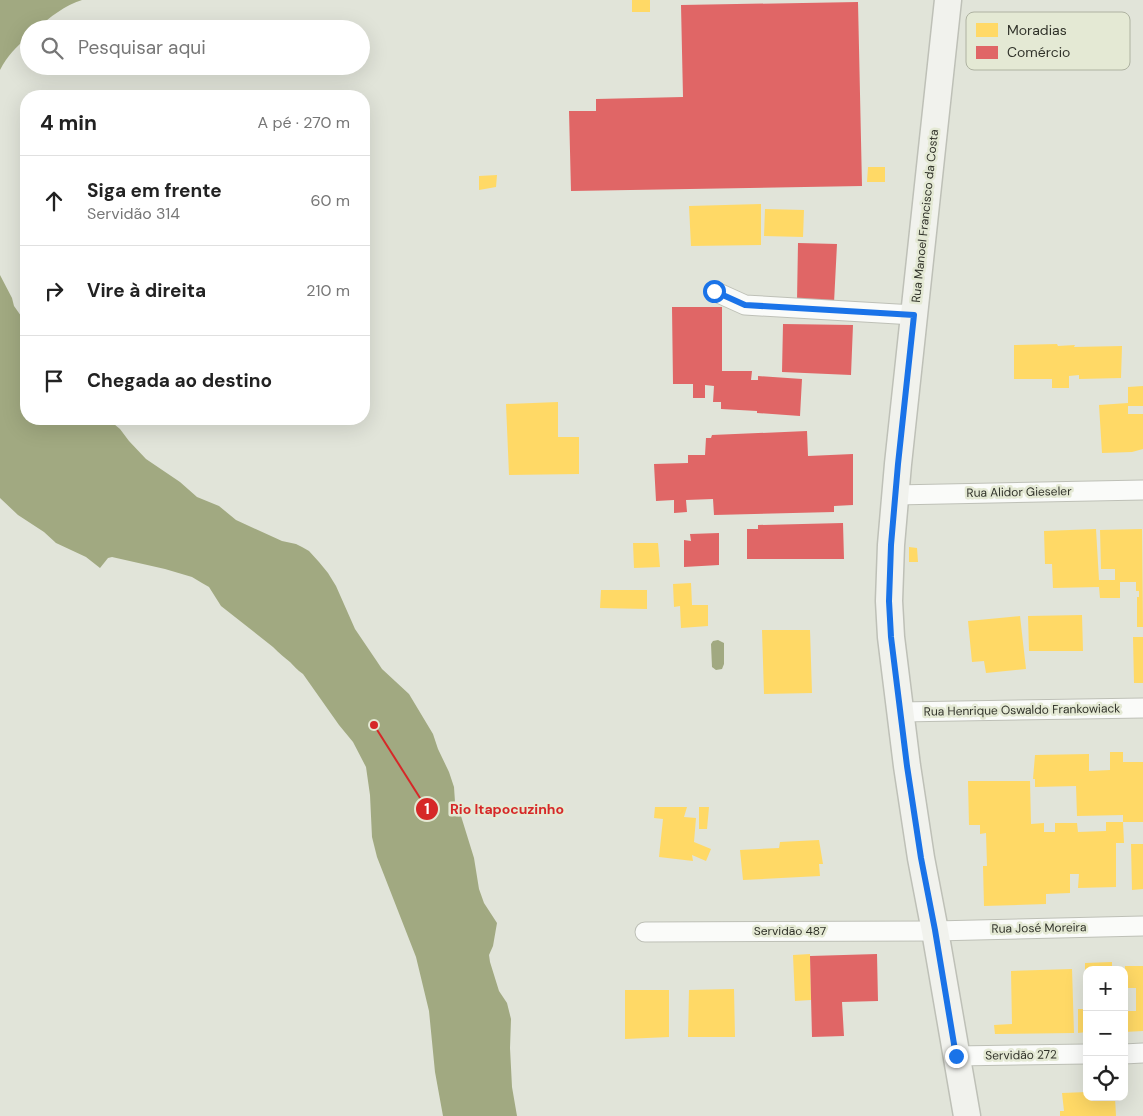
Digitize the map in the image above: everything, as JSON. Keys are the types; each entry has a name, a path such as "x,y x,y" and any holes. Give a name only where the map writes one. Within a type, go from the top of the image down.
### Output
{"main road":[{"name":"Rua Manoel Francisco da Costa","path":"948,0 895,495 889,601 891,637 900,712 921,858 967,1116"}],"street":[{"path":"714,291 745,305 914,315"},
{"name":"Rua Alidor Gieseler","path":"895,495 1143,490"},
{"name":"Rua Henrique Oswaldo Frankowiack","path":"900,712 1143,708"},
{"name":"Rua José Moreira","path":"935,930 1143,926"},
{"name":"Servidão 487","path":"645,932 935,930"},
{"path":"1128,1054 1143,1053"},
{"name":"Servidão 272","path":"956,1056 1083,1054"}],"shaded area":[{"path":"0,0 82,0 70,5 47,20 20,20 20,44 0,70"},
{"path":"0,275 14,306 20,314 20,425 115,425 146,459 180,482 197,497 219,506 236,520 309,551 328,573 336,586 355,629 382,669 409,694 433,734 449,772 454,787 455,802 474,858 479,889 484,903 497,923 493,946 489,955 499,991 507,1003 511,1019 512,1087 517,1116 443,1116 435,1072 429,1011 416,957 377,857 372,837 370,795 366,767 353,742 303,674 273,647 221,606 209,587 192,577 112,557 108,558 100,568 86,557 56,543 44,532 18,515 0,498"},
{"path":"718,640 724,643 724,664 722,669 716,670 712,667 711,644 713,641"}],"building: Moradias":[{"path":"632,0 650,0 650,12 632,12"},
{"path":"868,167 885,167 885,182 867,182"},
{"path":"497,175 496,187 479,190 479,176"},
{"path":"761,204 761,245 691,246 689,206"},
{"path":"765,209 804,210 803,237 764,236"},
{"path":"1057,344 1058,346 1075,345 1074,347 1122,346 1121,378 1079,379 1079,375 1069,376 1069,388 1052,388 1052,379 1014,379 1014,345"},
{"path":"1143,386 1143,406 1128,406 1128,414 1143,414 1143,449 1132,452 1102,453 1099,405 1128,403 1128,387"},
{"path":"558,402 558,437 579,437 579,474 509,475 506,404"},
{"path":"1096,529 1099,580 1115,580 1115,569 1101,569 1100,530 1142,529 1143,627 1137,627 1137,597 1139,597 1139,591 1136,591 1136,582 1120,582 1120,598 1100,598 1099,587 1053,588 1052,564 1045,564 1044,531"},
{"path":"633,543 658,543 660,567 634,568"},
{"path":"909,547 917,548 918,562 909,562"},
{"path":"691,583 692,605 708,605 708,626 681,628 680,606 674,607 673,584"},
{"path":"601,590 647,590 647,609 600,608"},
{"path":"1082,615 1083,651 1029,651 1028,616"},
{"path":"1020,616 1026,669 986,673 984,661 972,662 968,621"},
{"path":"762,630 810,630 812,693 764,694"},
{"path":"1133,637 1143,637 1143,683 1134,683"},
{"path":"1110,752 1123,752 1123,762 1143,762 1143,822 1123,822 1123,815 1077,816 1076,786 1035,787 1035,779 1033,779 1035,755 1089,754 1089,771 1110,770"},
{"path":"968,781 1030,781 1031,824 1044,823 1044,832 1055,832 1055,823 1077,823 1078,832 1106,831 1106,822 1123,822 1124,843 1116,843 1116,887 1078,888 1079,874 1070,874 1070,893 1046,894 1046,904 984,906 983,866 987,866 986,833 980,834 980,825 969,825"},
{"path":"655,807 687,807 684,817 696,818 694,842 711,849 706,861 692,855 693,861 659,857 663,819 654,818"},
{"path":"699,807 709,807 707,829 699,829"},
{"path":"819,840 823,864 819,864 820,876 743,880 740,850 779,848 780,842"},
{"path":"1131,844 1143,844 1143,889 1132,890"},
{"path":"810,954 811,1000 795,1001 793,955"},
{"path":"1112,962 1112,966 1085,966 1085,963"},
{"path":"1128,966 1143,966 1143,1031 1128,1032 1128,1011 1136,1011 1136,988 1128,988"},
{"path":"1072,969 1074,1033 995,1034 994,1025 1012,1024 1011,971"},
{"path":"734,989 735,1037 688,1037 689,990"},
{"path":"625,990 669,990 669,1037 625,1039"},
{"path":"1078,1009 1083,1009 1083,1032 1078,1033"},
{"path":"1083,1092 1083,1101 1115,1101 1116,1116 1060,1116 1060,1111 1064,1111 1062,1093"}],"building: Comércio":[{"path":"858,2 862,186 571,191 569,111 596,111 596,99 683,97 681,5"},
{"path":"798,243 837,244 834,303 797,301"},
{"path":"672,307 722,307 722,371 752,371 751,380 758,380 758,376 802,379 800,416 721,409 721,402 713,402 714,386 705,385 705,398 693,398 693,384 673,384"},
{"path":"783,324 853,325 851,375 782,372"},
{"path":"807,431 808,456 853,454 853,505 834,506 834,512 714,515 713,499 686,500 687,512 674,513 674,500 656,501 654,464 688,463 688,455 705,455 706,438 711,438 712,435"},
{"path":"843,523 844,559 747,559 747,529 758,529 758,525"},
{"path":"719,533 719,565 684,567 684,540 691,541 690,534"},
{"path":"877,954 878,1001 842,1002 844,1036 812,1037 810,956"}],"place":[{"name":"Rio Itapocuzinho","path":"374,725"}],"route":[{"path":"714,291 745,305 914,315 891,545 889,601 891,637 921,858 956,1056"}]}
